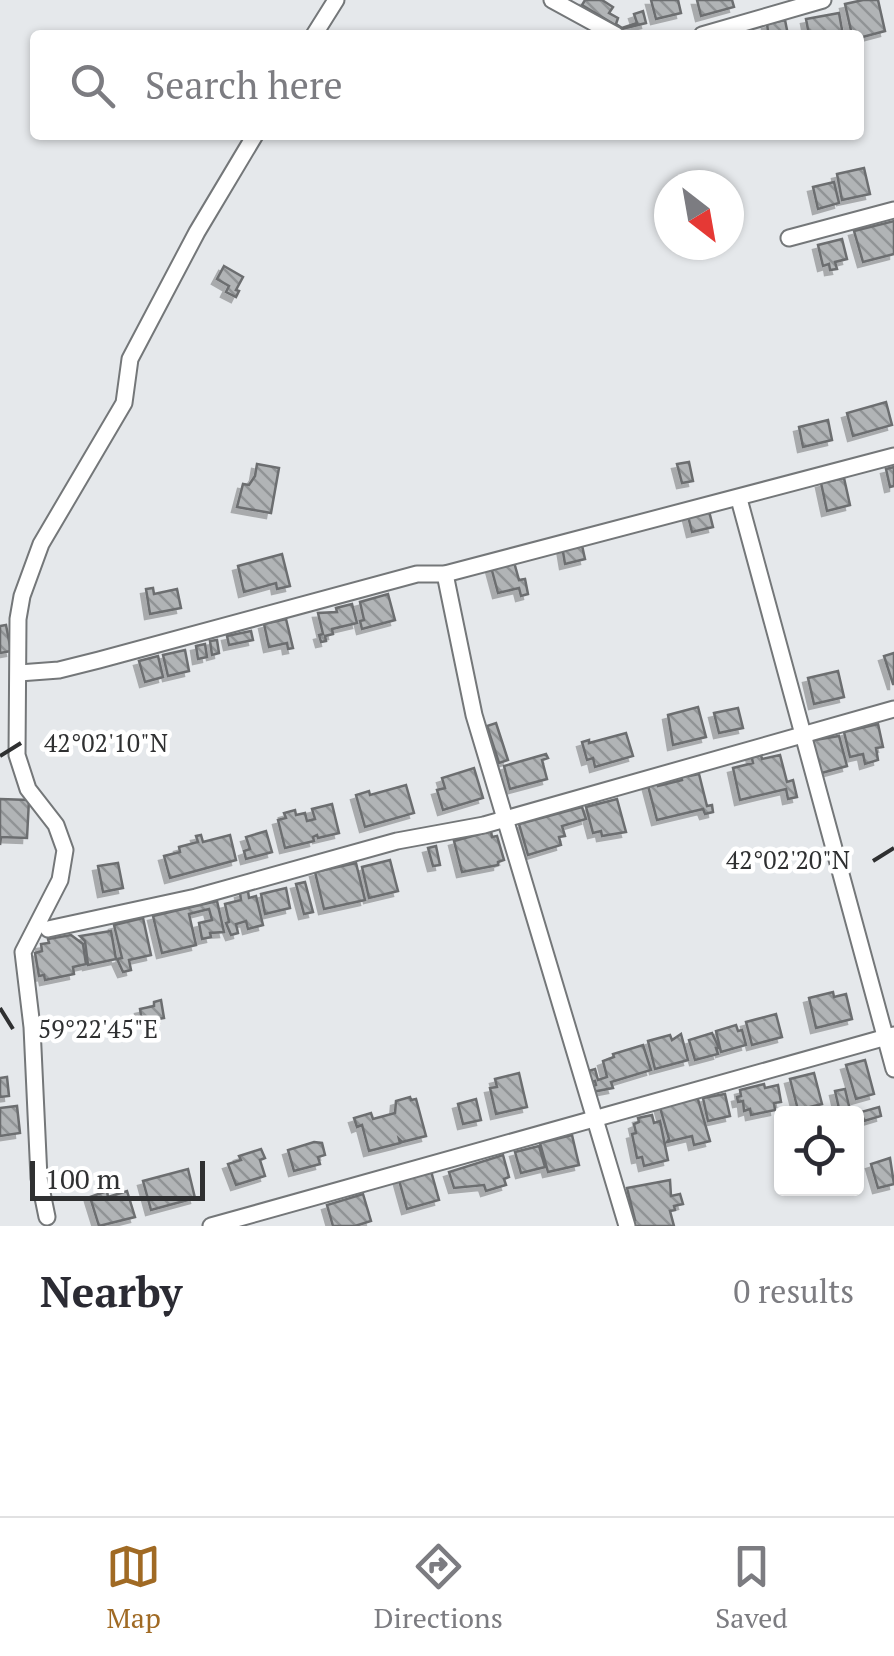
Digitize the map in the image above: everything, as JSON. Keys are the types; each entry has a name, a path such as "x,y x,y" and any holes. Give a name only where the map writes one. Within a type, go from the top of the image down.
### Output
{"street":[{"path":"317,30 336,0"},
{"path":"552,0 607,30"},
{"path":"719,30 823,0"},
{"path":"46,1216 39,1178 32,1027 23,952 60,880 65,850 61,834 28,789 18,755 18,619 22,596 40,544 124,403 130,359 251,140"},
{"path":"789,238 894,210"},
{"path":"19,673 59,670 417,574 445,574 894,456"},
{"path":"739,499 890,1036 894,1069"},
{"path":"445,574 474,715 627,1226"},
{"path":"48,929 196,897 336,857 505,818 894,710"},
{"path":"211,1226 890,1036"}],"building":[{"path":"585,0 602,0 613,7 609,13 618,18 616,24 622,28 637,23 634,14 643,11 646,23 622,29 582,5"},
{"path":"651,0 678,0 681,13 656,19"},
{"path":"697,0 732,0 734,7 701,16"},
{"path":"878,0 885,31 864,37 864,30 851,30 845,4"},
{"path":"839,13 842,30 808,30 806,19"},
{"path":"785,20 787,30 768,30 767,24"},
{"path":"864,168 870,194 842,200 837,174"},
{"path":"834,182 839,203 818,209 813,187"},
{"path":"894,221 894,254 863,262 854,231"},
{"path":"842,239 847,259 835,262 837,269 830,270 829,264 823,266 818,245"},
{"path":"224,266 243,277 236,297 226,292 229,286 217,279"},
{"path":"886,402 892,425 853,436 847,413"},
{"path":"828,420 832,440 803,447 799,427"},
{"path":"689,462 693,481 682,483 677,464"},
{"path":"257,464 279,468 271,513 237,507 243,484 249,485"},
{"path":"894,467 894,486 890,487 886,469"},
{"path":"844,478 850,505 827,511 821,483"},
{"path":"709,511 713,527 692,532 688,516"},
{"path":"581,541 585,559 565,564 562,546"},
{"path":"282,554 290,586 277,589 276,583 244,592 238,566"},
{"path":"514,562 519,580 525,579 528,594 521,596 519,588 498,593 491,567"},
{"path":"153,588 154,594 177,589 181,608 150,614 146,589"},
{"path":"388,594 395,620 362,629 360,602"},
{"path":"352,604 357,623 332,629 333,634 321,642 318,613 337,612 336,608"},
{"path":"286,619 293,648 288,649 287,643 269,647 264,624"},
{"path":"6,625 11,651 0,653 0,626"},
{"path":"251,631 253,640 229,645 227,636"},
{"path":"217,640 219,653 212,655 210,641"},
{"path":"205,644 207,657 198,659 196,646"},
{"path":"185,650 189,671 168,676 163,655"},
{"path":"894,653 894,684 893,684 884,656"},
{"path":"158,656 163,677 145,682 139,661"},
{"path":"838,671 844,697 814,704 808,678"},
{"path":"698,707 706,737 673,745 668,715"},
{"path":"738,708 743,728 719,733 714,713"},
{"path":"496,723 508,760 499,763 487,726"},
{"path":"878,724 883,747 876,748 878,760 865,764 863,754 850,757 844,732"},
{"path":"626,733 633,756 595,767 593,758 587,760 582,742"},
{"path":"839,736 847,766 818,774 809,741"},
{"path":"760,752 762,759 780,755 787,782 793,780 797,797 788,799 786,789 740,800 733,768 753,763 751,754"},
{"path":"546,754 548,758 542,760 547,779 510,789 504,766"},
{"path":"474,768 483,798 443,810 437,790 445,788 442,778"},
{"path":"687,771 689,776 699,774 707,806 712,805 713,812 705,814 703,809 657,820 647,782 657,779 658,786 682,780 680,773"},
{"path":"406,785 414,813 365,827 356,795"},
{"path":"0,799 29,800 27,838 1,837 0,845"},
{"path":"617,799 626,832 602,836 601,831 593,833 586,807"},
{"path":"332,804 339,833 318,838 317,835 314,841 285,848 278,820 286,818 284,813 305,813 307,821 315,819 312,809"},
{"path":"582,807 586,819 562,826 565,836 559,837 561,845 528,855 519,824"},
{"path":"266,831 272,852 246,859 244,851 250,849 246,837"},
{"path":"491,831 492,837 497,836 504,860 498,865 462,872 454,841"},
{"path":"201,835 203,842 230,835 236,860 170,878 164,856 198,842 196,836"},
{"path":"436,846 440,865 433,866 428,848"},
{"path":"390,860 398,891 369,898 362,867"},
{"path":"118,863 123,888 103,892 98,866"},
{"path":"356,863 365,900 324,909 315,872"},
{"path":"305,882 313,912 304,914 296,884"},
{"path":"286,888 290,908 265,914 261,894"},
{"path":"248,891 249,898 256,896 263,925 248,929 246,921 236,924 238,933 231,935 225,904 241,900 240,893"},
{"path":"217,901 224,932 210,933 211,937 202,939 199,923 212,920 209,909 189,914 196,945 162,953 153,916"},
{"path":"143,918 151,955 129,960 131,970 123,972 117,959 122,958 114,925"},
{"path":"111,931 116,959 88,965 85,941 80,936"},
{"path":"71,935 83,944 86,964 73,967 74,974 45,980 44,975 39,976 35,953 42,951 41,944"},
{"path":"833,992 834,997 846,994 852,1019 816,1028 809,998"},
{"path":"161,1000 164,1018 142,1022 140,1009"},
{"path":"776,1014 782,1037 752,1045 746,1022"},
{"path":"736,1025 738,1031 742,1030 746,1045 721,1052 716,1031"},
{"path":"712,1033 718,1054 695,1060 689,1040"},
{"path":"681,1034 688,1060 655,1069 648,1041 670,1035 672,1040"},
{"path":"643,1045 651,1070 611,1082 613,1088 592,1092 590,1087 596,1085 588,1071 595,1069 598,1080 607,1077 603,1061"},
{"path":"865,1060 874,1094 856,1099 846,1065"},
{"path":"519,1073 527,1107 496,1114 490,1088 497,1087 495,1079"},
{"path":"814,1073 822,1104 797,1106 790,1079"},
{"path":"7,1077 9,1096 0,1097 0,1078"},
{"path":"778,1085 781,1102 774,1103 774,1110 751,1115 750,1109 744,1111 743,1101 738,1102 740,1090"},
{"path":"845,1089 849,1106 838,1106 835,1091"},
{"path":"725,1094 730,1116 708,1121 703,1098"},
{"path":"697,1096 710,1141 694,1145 692,1136 667,1142 659,1104"},
{"path":"416,1099 426,1136 402,1142 399,1139 400,1143 369,1151 362,1125 357,1127 354,1118 371,1113 373,1119 395,1113 396,1101"},
{"path":"476,1099 481,1120 463,1124 458,1104"},
{"path":"17,1106 20,1133 0,1136 0,1108"},
{"path":"879,1107 881,1116 864,1121 864,1111"},
{"path":"652,1115 654,1123 660,1121 668,1160 644,1166 642,1157 637,1158 632,1134 636,1133 634,1124 639,1122 638,1118"},
{"path":"572,1135 579,1165 548,1172 540,1143"},
{"path":"322,1143 325,1155 318,1157 320,1164 294,1171 288,1150"},
{"path":"539,1146 545,1167 521,1173 515,1152"},
{"path":"261,1149 265,1176 236,1185 228,1164"},
{"path":"503,1155 509,1177 504,1179 506,1185 486,1191 484,1185 454,1188 449,1172"},
{"path":"890,1158 894,1184 878,1188 871,1164"},
{"path":"188,1169 195,1198 151,1210 143,1181"},
{"path":"431,1171 439,1200 407,1209 399,1180"},
{"path":"670,1180 671,1196 680,1194 683,1204 670,1211 674,1226 629,1226 628,1222 635,1220 627,1188"},
{"path":"107,1191 108,1197 127,1191 135,1217 99,1226 90,1197"},
{"path":"363,1194 371,1221 333,1226 327,1205"}]}
